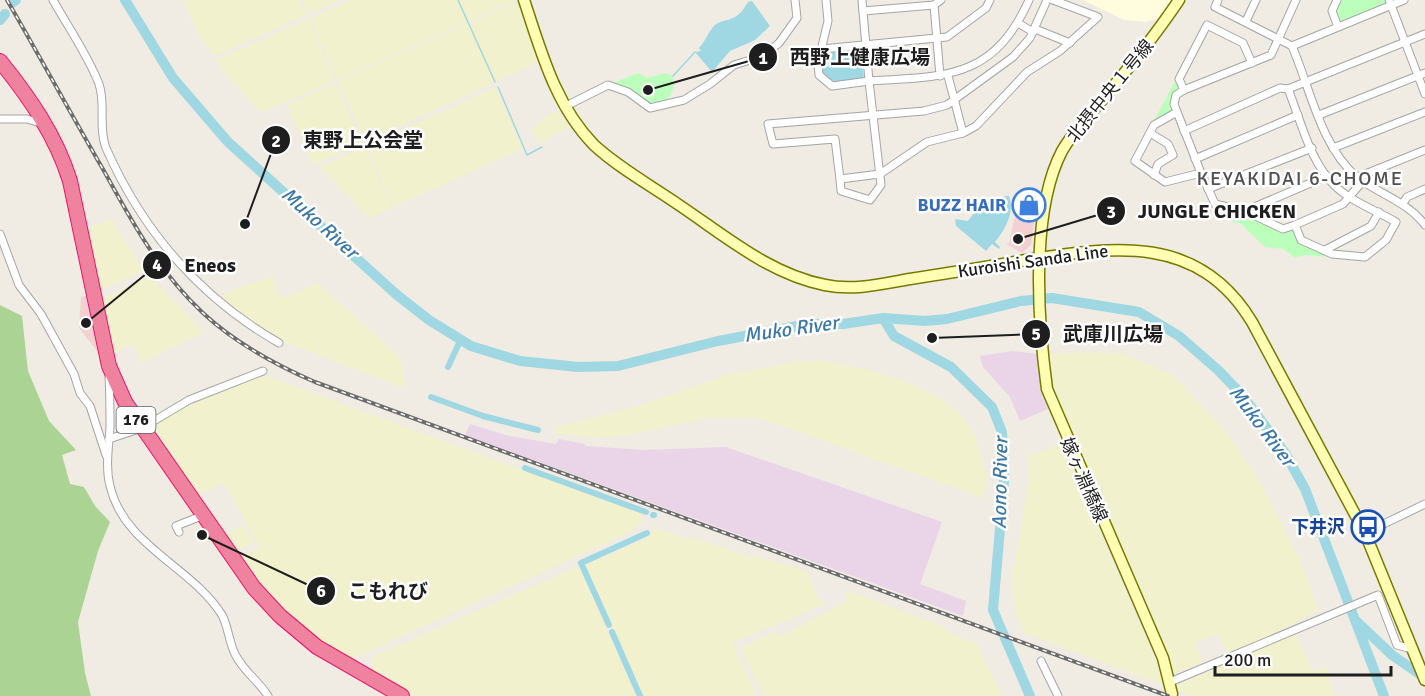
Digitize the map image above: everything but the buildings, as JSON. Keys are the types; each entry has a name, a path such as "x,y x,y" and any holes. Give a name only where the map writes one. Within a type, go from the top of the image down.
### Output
{"highway":[{"name":"176","path":"0,61 21,87 62,156 70,180 109,366 125,402 254,588 296,631 317,647 402,696"}],"main road":[{"name":"Kuroishi Sanda Line","path":"524,0 564,108 576,127 606,156 740,247 798,278 825,286 847,288 1040,263 1108,248 1143,250 1161,254 1199,269 1231,291 1264,343 1365,533 1425,680"},
{"name":"北摂中央１号線","path":"1040,263 1049,186 1063,150 1074,132 1150,43 1179,0"},
{"name":"嫁ヶ淵橋線","path":"1040,263 1041,342 1047,389 1057,419 1162,658 1171,688"}],"street":[{"path":"53,0 99,86 106,147 149,226 215,300 238,319 279,343"},
{"path":"564,108 608,85 628,92 651,108 684,100 710,84 734,65 763,56 780,44 797,18 795,0"},
{"path":"826,0 828,21 818,69 826,84 838,86 869,81 944,76 987,57 1014,31 1029,0"},
{"path":"862,0 869,81 873,114 880,174 881,185 870,200 842,191 835,139 773,144 768,124 873,114 935,109 954,100 1013,57 1034,30 1047,0"},
{"path":"822,49 947,37 986,9 990,0"},
{"path":"840,179 880,174 927,142 963,133 989,115 1027,72 1070,43 1098,17 1053,0"},
{"path":"1218,0 1215,7 1293,46 1319,115 1333,148 1342,162 1360,179 1403,203 1425,225"},
{"path":"1246,21 1256,0"},
{"path":"1296,0 1271,55 1176,95 1174,104 1176,112 1215,204 1245,211 1283,229 1343,204 1351,197 1360,179 1425,150"},
{"path":"1337,0 1332,11 1338,27"},
{"path":"1293,46 1390,3 1404,0"},
{"path":"863,11 937,2 937,38 944,76 954,100 963,133"},
{"path":"1390,3 1405,42 1421,74 1425,94"},
{"path":"1018,23 1070,43"},
{"path":"1184,90 1179,79 1207,25 1243,43 1252,63"},
{"path":"1184,131 1280,88 1288,89 1307,82 1425,34"},
{"path":"1319,115 1421,74"},
{"path":"1288,89 1312,148 1335,186 1396,222 1386,240 1365,257 1332,254 1301,240 1295,225"},
{"path":"1176,112 1154,125 1135,161 1165,182 1201,173"},
{"path":"1333,148 1425,112"},
{"path":"1195,159 1298,115"},
{"path":"0,119 27,119 40,125 45,124"},
{"path":"1150,133 1168,144 1173,156 1158,164 1154,174"},
{"path":"1208,189 1312,148"},
{"path":"1245,211 1327,176"},
{"path":"1403,203 1407,197 1425,189"},
{"path":"1325,250 1371,226 1379,212"},
{"path":"0,234 19,285 41,314 74,374 80,393 90,406 107,457"},
{"path":"109,366 107,457 110,486 133,531 199,590 222,615 234,653 247,674 262,686 268,696"},
{"path":"109,439 142,428 189,400 263,371"},
{"path":"1365,533 1425,504"},
{"path":"179,532 176,526 204,515"},
{"path":"1171,688 1376,596 1382,603 1397,645 1412,649"},
{"path":"1041,661 1058,696"}],"shaded area":[{"path":"1083,0 1179,0 1169,16 1145,22 1124,20"},
{"path":"1019,198 1037,201 1031,245 1022,253 1006,244 1009,243"},
{"path":"87,296 100,355 79,328 81,297"},
{"path":"1012,351 1038,354 1048,409 1020,421 1010,397 983,367 980,356"},
{"path":"470,424 509,436 556,444 559,439 586,446 643,450 726,447 942,522 920,584 966,601 963,616 465,435"}],"green space":[{"path":"183,0 299,0 306,15 215,56 198,35"},
{"path":"302,0 340,0 308,14"},
{"path":"351,0 516,0 337,80 310,18"},
{"path":"1337,0 1389,0 1391,5 1338,27 1332,11"},
{"path":"517,2 538,62 366,142 338,81"},
{"path":"308,19 335,81 261,113 220,68 216,60"},
{"path":"638,73 647,78 666,73 673,76 674,87 665,106 650,108 608,85"},
{"path":"1176,79 1182,89 1176,93 1175,112 1153,123"},
{"path":"336,83 363,143 313,165 287,105"},
{"path":"496,87 523,149 393,207 367,145"},
{"path":"558,111 569,127 540,143 531,130 547,115"},
{"path":"365,147 392,208 369,218 319,167"},
{"path":"1212,206 1245,215 1284,232 1291,229 1295,231 1300,242 1333,255 1323,257 1304,255 1295,258 1283,249 1265,247 1241,224 1215,216"},
{"path":"111,219 144,271 98,291 89,228"},
{"path":"150,276 204,332 141,363 133,343 112,354 102,301 103,298"},
{"path":"272,276 279,296 288,297 317,283 400,357 406,389 282,341 246,320 221,300 229,291"},
{"path":"0,305 22,316 28,371 49,421 76,450 62,455 70,484 84,487 95,506 110,522 98,551 78,622 85,673 91,696 0,696"},
{"path":"1086,352 1124,354 1173,375 1228,434 1260,482 1299,558 1319,610 1268,637 1227,653 1218,634 1195,643 1203,663 1174,673 1054,398 1049,354"},
{"path":"823,361 860,368 905,381 940,398 961,415 975,435 987,476 983,498 759,418 705,418 630,435 597,438 556,433 556,427 625,410 726,375 794,362"},
{"path":"266,376 643,514 642,522 628,533 350,660 325,645 288,615 259,585 243,560 245,555 260,548 224,483 197,495 176,461 148,428 188,403 236,383"},
{"path":"1061,443 1154,656 1164,685 1024,633 1016,615 1012,579 1030,474 1028,450 1032,456"},
{"path":"243,525 254,543 235,552 224,534"},
{"path":"657,529 808,572 819,601 823,600 825,604 732,643 757,696 643,696 585,565 650,537 651,531"},
{"path":"579,566 636,696 411,696 371,674 374,656"},
{"path":"849,591 945,627 946,632 978,644 982,657 1002,696 764,696 740,648 776,631 779,637 847,601 845,593"},
{"path":"1294,631 1313,672 1326,666 1333,696 1192,696 1177,690 1178,685"}],"water":[{"path":"752,1 770,26 755,40 730,51 712,72 695,52 701,51 699,48 713,27 734,18 748,2"},
{"path":"860,48 864,79 834,84 822,75 820,64 824,52"},
{"path":"1005,196 1009,196 1011,208 1005,226 995,242 1000,247 999,249 992,244 986,251 956,226 955,219 968,221 981,206 988,202 999,203"}],"waterway":[{"path":"12,3 16,0"},
{"name":"Muko River","path":"125,0 173,78 228,142 397,295 429,320 471,346 520,361 578,367 618,366 718,341 808,324 843,324 883,318 925,321 947,319 1021,301 1052,298 1139,312 1179,336 1218,370 1243,396 1285,453 1305,489 1384,696"},
{"path":"458,0 495,82"},
{"path":"0,20 5,14"},
{"path":"673,76 695,52"},
{"path":"498,87 527,155 542,147"},
{"name":"Aono River","path":"883,318 894,336 951,367 992,407 1002,432 1004,481 993,610 1030,696"},
{"path":"448,367 461,339"},
{"path":"431,397 483,416 538,430"},
{"path":"525,468 646,512"},
{"path":"609,625 581,563 647,533"},
{"path":"1356,621 1392,655 1425,678"},
{"path":"612,632 640,696"}],"railway":[{"path":"7,0 125,209 160,264 203,313 228,334 256,352 315,382 1168,696"}],"place":[{"name":"西野上健康広場","path":"648,90"},
{"name":"BUZZ HAIR","path":"1029,205"},
{"name":"東野上公会堂","path":"245,224"},
{"name":"JUNGLE CHICKEN","path":"1018,239"},
{"name":"Eneos","path":"86,323"},
{"name":"武庫川広場","path":"932,338"},
{"name":"下井沢","path":"1368,527"},
{"name":"こもれび","path":"202,535"}],"district":[{"name":"KEYAKIDAI 6-CHOME","path":"1300,178"}]}
